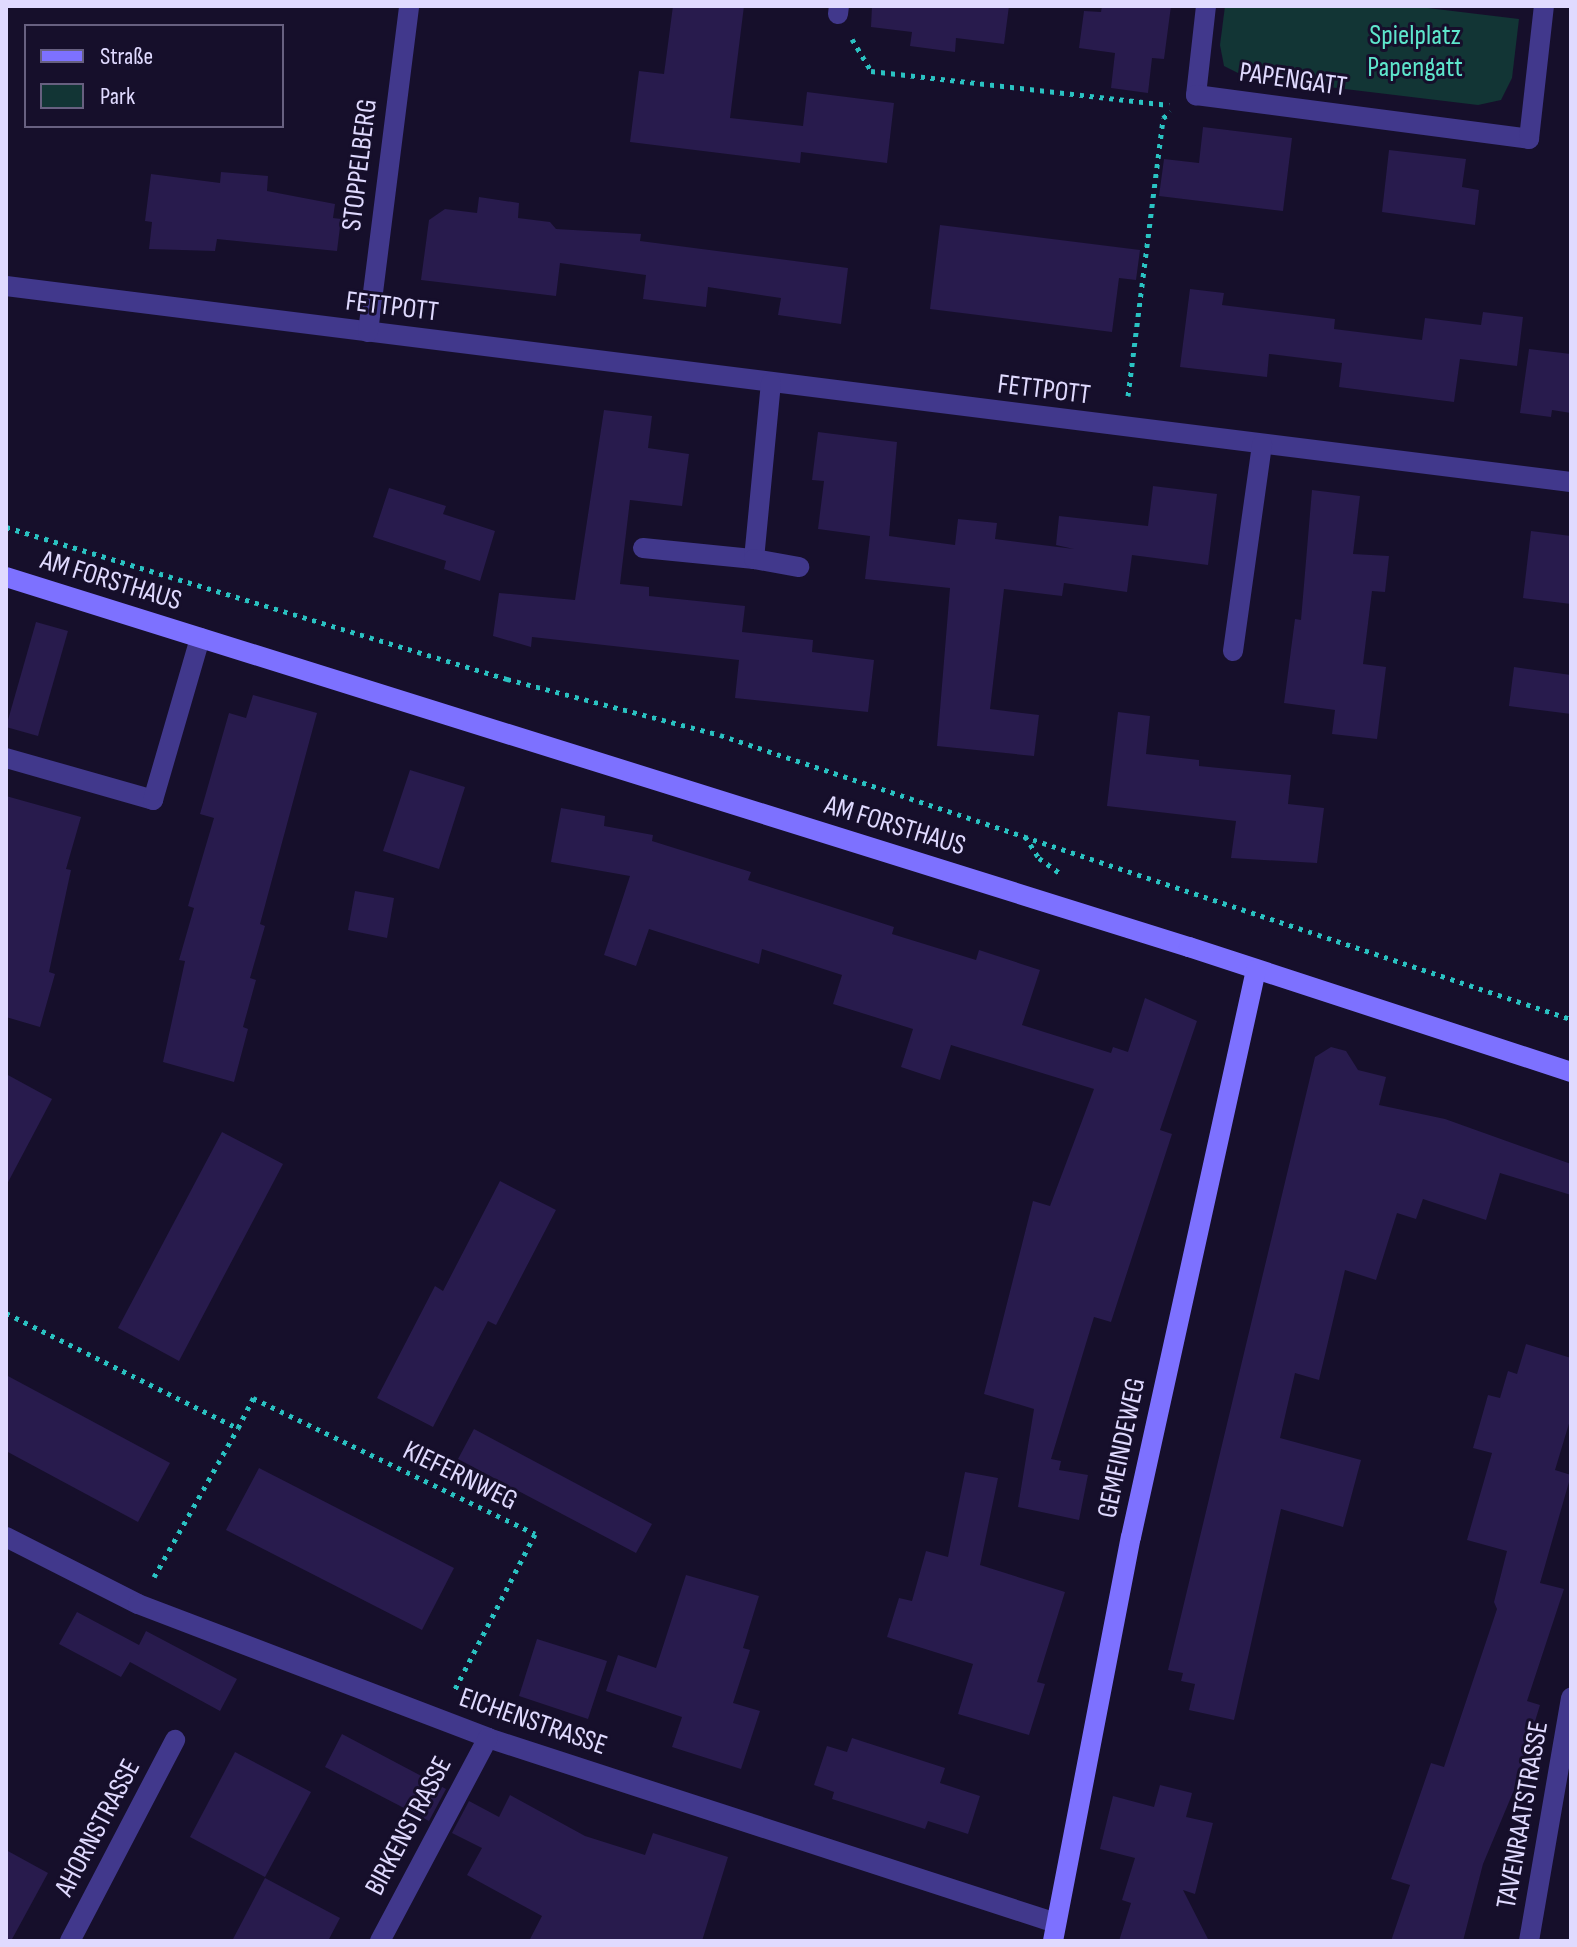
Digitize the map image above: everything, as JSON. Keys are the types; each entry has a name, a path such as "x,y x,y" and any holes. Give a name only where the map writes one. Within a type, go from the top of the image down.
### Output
{"street":[{"name":"STOPPELBERG","path":"368,332 409,6"},
{"name":"PAPENGATT","path":"1206,6 1196,95 1529,139 1544,6"},
{"name":"FETTPOTT","path":"6,286 1571,482"},
{"path":"754,559 771,383"},
{"path":"1233,651 1262,444"},
{"path":"643,548 754,559 799,567"},
{"name":"AM FORSTHAUS","path":"6,577 1571,1072"},
{"name":"AM FORSTHAUS","path":"6,758 153,800 200,638"},
{"name":"GEMEINDEWEG","path":"1055,1932 1131,1537 1256,970"},
{"name":"EICHENSTRASSE","path":"6,1537 138,1604 488,1738 1055,1932"},
{"name":"TAVENRAATSTRASSE","path":"1529,1941 1571,1698"},
{"name":"BIRKENSTRASSE","path":"380,1941 488,1738"},
{"name":"AHORNSTRASSE","path":"70,1941 175,1740"}],"path":[{"path":"838,10 871,71 1131,104 1165,106 1196,95"},
{"path":"1124,428 1163,118 1196,95"},
{"path":"6,527 507,679 720,735 1571,1019"},
{"path":"1025,836 1039,858 1054,865 1066,882"},
{"path":"6,1313 238,1428"},
{"name":"KIEFERNWEG","path":"138,1604 253,1398 535,1534 440,1719"}],"green space":[{"name":"Spielplatz Papengatt","path":"1225,6 1411,6 1519,19 1512,78 1501,100 1478,105 1246,77 1224,66 1220,45"}],"building":[{"path":"673,6 744,6 730,118 803,126 807,92 894,103 887,163 801,152 800,163 630,142 639,71 664,74"},
{"path":"872,6 1009,6 1004,44 956,38 955,52 910,46 912,32 871,27"},
{"path":"1102,6 1171,6 1164,59 1152,58 1148,93 1111,88 1115,53 1079,48 1084,11 1101,12"},
{"path":"1203,127 1292,138 1283,211 1159,196 1164,159 1199,163"},
{"path":"1389,150 1466,159 1462,187 1479,190 1475,225 1382,212"},
{"path":"221,172 268,176 267,191 335,204 333,218 341,219 337,251 217,239 215,251 149,249 152,222 145,221 151,174 220,183"},
{"path":"479,197 519,203 518,218 550,222 556,229 641,234 640,241 848,268 841,324 778,315 781,298 708,287 706,307 643,299 646,275 560,263 556,296 421,280 429,220 445,209 477,213"},
{"path":"940,225 1140,250 1136,280 1119,278 1112,332 930,309"},
{"path":"1190,289 1224,293 1222,305 1335,319 1334,329 1422,340 1425,318 1481,325 1483,312 1523,317 1517,366 1460,359 1454,402 1339,387 1342,363 1269,354 1267,377 1180,367"},
{"path":"1529,349 1571,354 1571,413 1552,410 1551,417 1520,413"},
{"path":"604,410 652,416 648,448 689,454 682,506 630,500 620,584 649,587 649,596 745,606 742,632 813,640 812,652 874,660 868,712 735,698 739,660 532,637 531,647 493,636 499,593 575,600"},
{"path":"818,432 897,442 889,536 955,545 958,519 997,523 995,539 1074,549 1056,545 1059,516 1148,526 1153,486 1217,494 1208,565 1132,555 1127,592 1064,583 1062,596 1004,589 990,709 1039,715 1034,756 937,746 950,588 865,579 870,536 818,529 824,481 812,480"},
{"path":"389,488 446,506 443,514 495,531 480,581 444,569 446,561 373,537"},
{"path":"1312,490 1360,496 1353,554 1389,556 1385,592 1372,591 1363,664 1386,667 1377,739 1332,734 1335,710 1284,703 1295,619 1301,620"},
{"path":"1531,531 1571,536 1571,604 1523,598"},
{"path":"36,622 68,631 38,736 6,727"},
{"path":"1514,667 1571,675 1571,714 1509,706"},
{"path":"253,695 317,713 260,924 265,926 250,978 256,980 243,1027 248,1029 234,1082 163,1062 185,961 179,960 194,908 188,906 214,818 200,814 229,713 246,718"},
{"path":"1118,712 1150,716 1146,754 1199,760 1199,766 1291,775 1288,804 1324,808 1317,863 1231,858 1236,821 1107,806"},
{"path":"410,770 465,787 439,869 383,851"},
{"path":"6,796 81,817 66,869 71,870 49,972 55,974 40,1027 6,1017"},
{"path":"561,808 605,816 604,826 653,835 652,841 751,872 748,880 894,927 892,934 976,960 979,950 1040,970 1022,1025 1111,1053 1113,1047 1128,1052 1145,998 1197,1021 1160,1130 1172,1134 1111,1322 1094,1317 1051,1459 1061,1461 1059,1470 1088,1475 1079,1520 1018,1507 1034,1409 984,1394 1033,1201 1050,1206 1094,1089 951,1045 940,1080 901,1067 913,1029 833,1004 842,975 762,949 759,964 649,929 636,966 604,955 630,876 551,862"},
{"path":"355,891 394,898 387,938 348,930"},
{"path":"1331,1047 1346,1051 1358,1070 1386,1077 1379,1105 1445,1119 1571,1164 1571,1195 1500,1173 1486,1220 1423,1199 1416,1219 1397,1213 1376,1280 1345,1270 1319,1380 1295,1373 1280,1438 1361,1460 1343,1527 1281,1509 1234,1720 1189,1710 1195,1684 1181,1681 1183,1673 1168,1670 1315,1057"},
{"path":"6,1074 52,1099 6,1186"},
{"path":"222,1132 283,1164 179,1361 118,1328"},
{"path":"500,1181 556,1210 496,1325 488,1321 433,1427 377,1398 435,1286 443,1291"},
{"path":"1526,1344 1571,1358 1571,1417 1555,1470 1571,1475 1540,1583 1564,1589 1527,1701 1540,1705 1514,1790 1483,1864 1463,1941 1391,1941 1410,1885 1391,1879 1431,1763 1444,1767 1497,1609 1494,1602 1507,1551 1467,1540 1492,1453 1473,1448 1488,1395 1500,1398 1508,1371 1517,1374"},
{"path":"6,1375 170,1463 138,1522 6,1451"},
{"path":"474,1429 652,1524 636,1553 458,1459"},
{"path":"259,1468 454,1568 422,1630 226,1530"},
{"path":"965,1472 998,1478 980,1565 1065,1592 1037,1682 1045,1684 1029,1735 958,1714 973,1664 887,1637 899,1598 912,1601 926,1551 948,1557"},
{"path":"686,1575 759,1596 743,1648 750,1650 733,1703 760,1711 741,1769 672,1747 682,1717 606,1691 618,1655 656,1668"},
{"path":"77,1612 139,1645 146,1631 237,1679 220,1711 130,1662 121,1677 59,1644"},
{"path":"537,1639 607,1661 588,1719 519,1696"},
{"path":"342,1734 446,1789 429,1821 325,1767"},
{"path":"852,1738 945,1768 940,1783 980,1796 968,1834 928,1821 925,1829 832,1799 834,1792 814,1785 827,1746 847,1752"},
{"path":"235,1752 311,1792 265,1877 190,1837"},
{"path":"1160,1785 1192,1793 1186,1817 1213,1823 1195,1894 1183,1890 1209,1941 1119,1941 1131,1903 1122,1900 1135,1858 1100,1849 1113,1796 1154,1807"},
{"path":"510,1795 585,1836 645,1855 653,1833 728,1857 702,1941 529,1941 542,1916 467,1875 482,1848 452,1833 469,1801 499,1817"},
{"path":"6,1850 48,1873 11,1941 6,1941"},
{"path":"265,1878 340,1918 328,1941 232,1941"}]}
